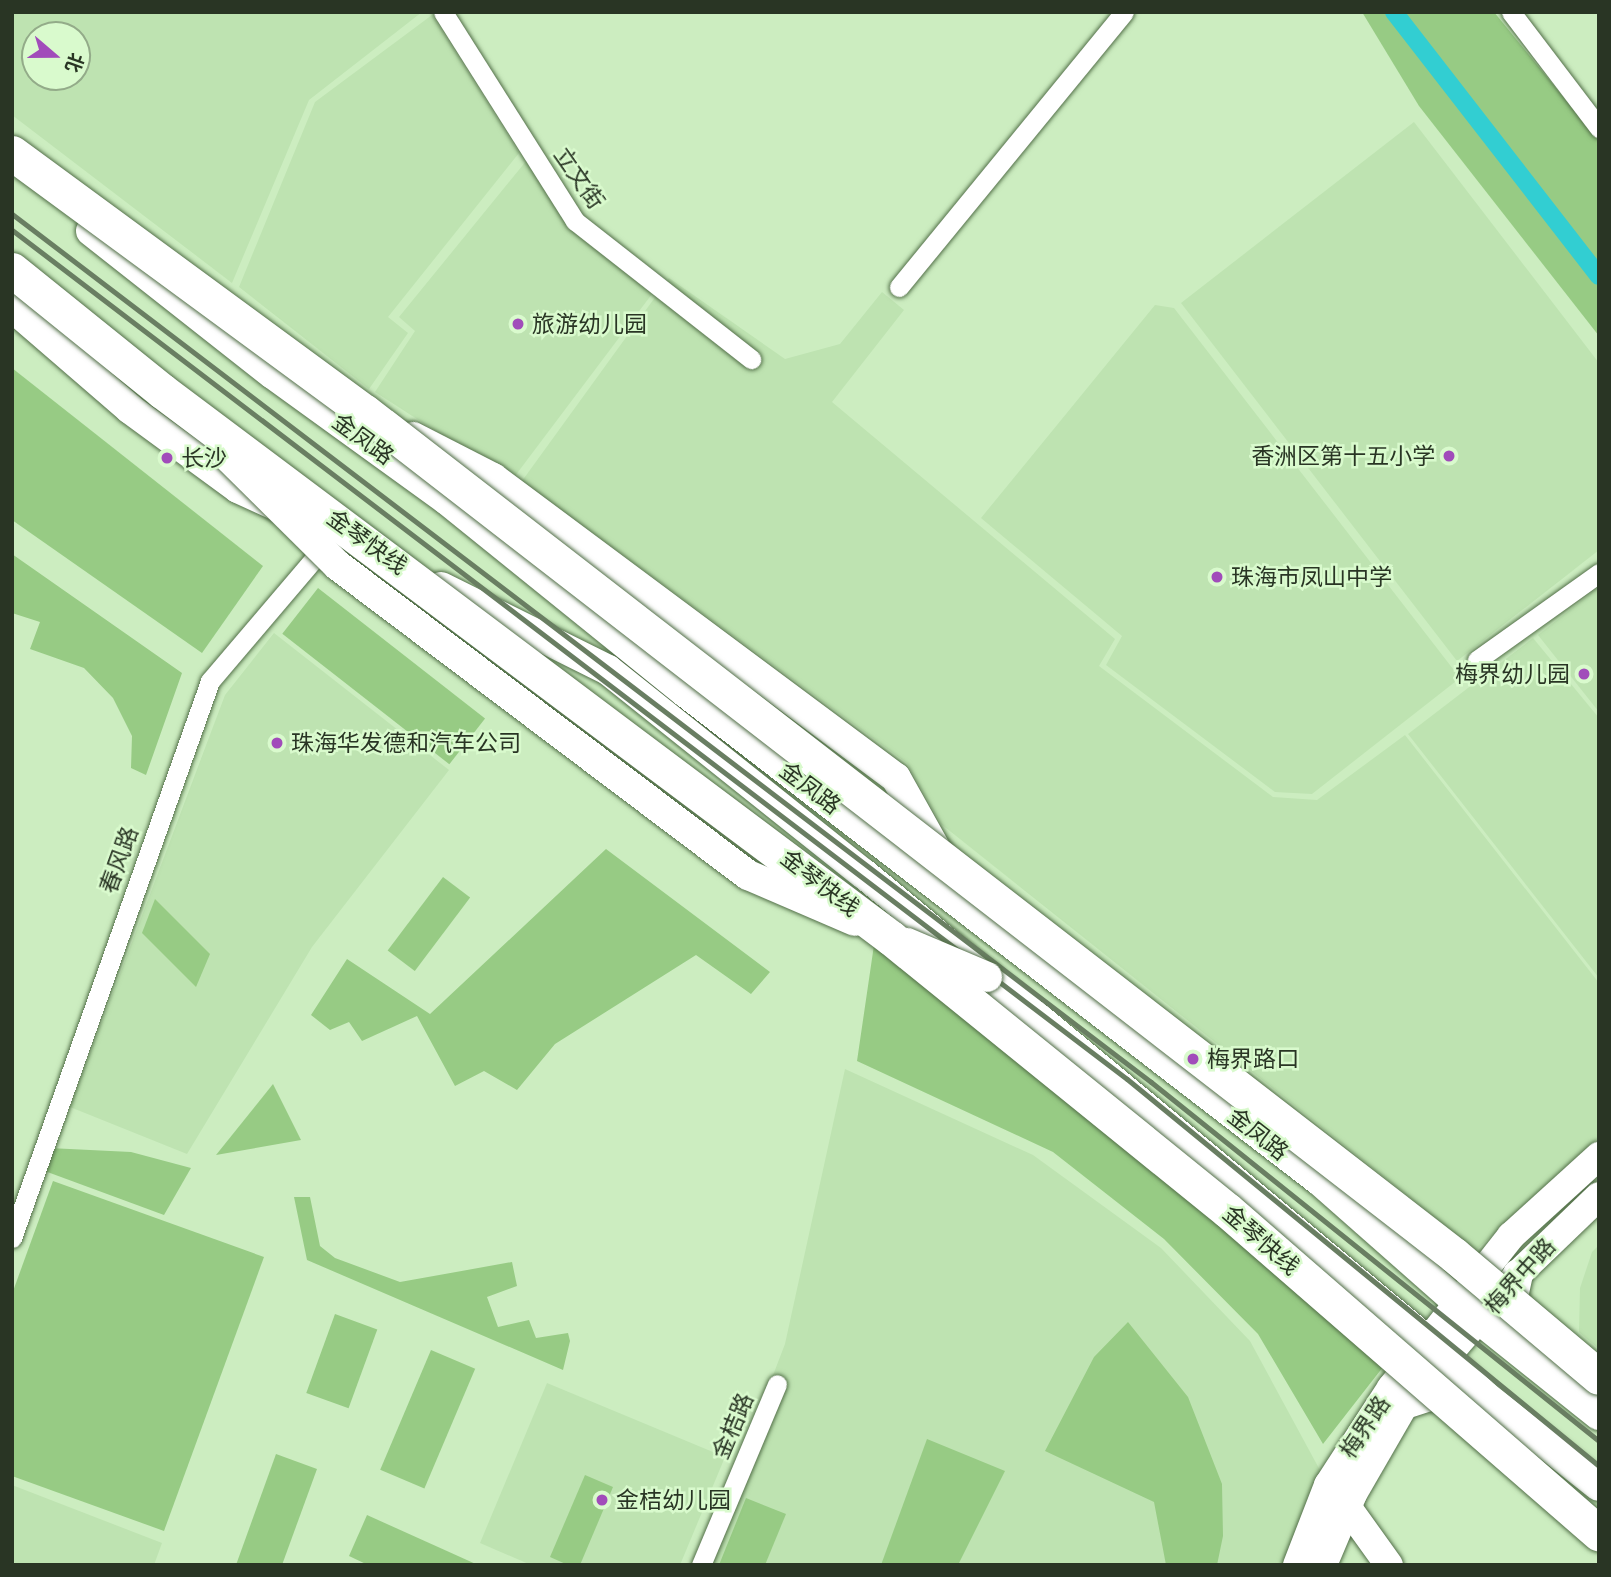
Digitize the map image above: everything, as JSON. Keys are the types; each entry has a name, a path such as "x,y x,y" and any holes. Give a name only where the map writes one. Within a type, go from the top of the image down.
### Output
{"highway":[{"path":"12,152 365,412 1454,1255 1599,1377"},
{"name":"金琴快线","path":"12,270 162,391 891,938 1227,1210 1599,1533"}],"main road":[{"name":"金凤路","path":"12,171 273,374 447,500 685,692 1320,1181 1456,1301 1599,1415"},
{"name":"金凤路","path":"12,307 130,409 238,488 608,670 987,977 1438,1351 1485,1396 1599,1486"},
{"path":"162,391 337,565 748,875 987,977"},
{"path":"365,412 492,478 896,778 971,912"},
{"name":"梅界中路","path":"1456,1301 1511,1236 1599,1156"},
{"name":"梅界中路","path":"1438,1351 1480,1321 1518,1273 1599,1196"},
{"path":"1517,1350 1506,1319 1518,1273"},
{"name":"梅界路","path":"1297,1565 1328,1485 1346,1452 1438,1351 1456,1301"},
{"path":"1323,1565 1348,1508 1405,1404 1438,1351"},
{"path":"1405,1404 1457,1387 1485,1396"},
{"path":"1348,1508 1389,1565"}],"street":[{"name":"立文街","path":"443,12 575,221 751,359"},
{"path":"899,287 1124,12"},
{"path":"1511,12 1599,128"},
{"name":"春风路","path":"12,1238 211,681 334,534"},
{"path":"1477,660 1599,573"},
{"name":"金桔路","path":"701,1565 777,1384"}],"shaded area":[{"path":"12,12 422,12 309,100 232,283 12,115"},
{"path":"1362,12 1494,12 1599,141 1599,336 1419,106"},
{"path":"432,15 519,153 388,317 408,333 369,389 239,287 315,102"},
{"name":"香洲区第十五小学","path":"1414,122 1599,363 1599,550 1457,661 1181,303"},
{"name":"旅游幼儿园","path":"527,160 652,294 512,480 375,392 415,331 399,317"},
{"path":"669,278 785,359 840,344 882,292 904,310 832,402 1115,639 1099,666 1273,797 1317,800 1405,735 1599,983 1599,1137 1476,1250 941,824 907,763 522,481"},
{"name":"珠海市凤山中学","path":"1155,305 1174,308 1460,678 1312,794 1275,792 1106,665 1122,636 981,518"},
{"path":"12,368 263,566 202,653 12,520"},
{"path":"12,554 182,673 146,775 131,768 132,736 113,698 84,668 30,649 40,622 12,613"},
{"name":"梅界幼儿园","path":"1599,587 1599,712 1538,635"},
{"path":"318,588 485,719 449,764 282,634"},
{"path":"274,633 449,770 312,947 187,1154 70,1107 225,695"},
{"path":"1533,638 1599,718 1599,978 1408,734"},
{"path":"606,849 770,972 751,994 696,955 555,1044 517,1090 484,1071 455,1086 417,1016 362,1041 349,1022 330,1030 311,1015 347,959 430,1014"},
{"path":"443,877 470,897 415,971 388,950"},
{"path":"155,899 210,954 196,987 142,933"},
{"path":"874,945 1390,1358 1323,1444 1258,1334 1164,1239 1053,1152 857,1061"},
{"path":"845,1069 1033,1155 1161,1248 1250,1341 1328,1485 1297,1565 700,1565 785,1344"},
{"path":"273,1084 301,1140 216,1155"},
{"path":"49,1148 131,1152 191,1168 164,1215 42,1170"},
{"path":"53,1181 264,1257 164,1531 12,1476 12,1294"},
{"path":"294,1197 310,1197 320,1246 335,1258 400,1282 512,1262 517,1286 487,1297 498,1327 529,1320 536,1338 568,1333 570,1341 563,1370 307,1260"},
{"path":"1599,1245 1599,1349 1579,1332 1580,1288 1592,1252"},
{"path":"335,1314 377,1329 349,1408 306,1393"},
{"path":"1128,1322 1188,1397 1222,1484 1223,1536 1217,1565 1166,1565 1154,1502 1045,1451 1094,1357"},
{"path":"431,1350 475,1369 424,1488 380,1470"},
{"name":"金桔幼儿园","path":"547,1383 725,1457 680,1565 531,1565 480,1543"},
{"path":"927,1439 1005,1471 958,1565 881,1565"},
{"path":"276,1454 317,1469 282,1565 236,1565"},
{"path":"585,1475 613,1487 580,1565 568,1565 550,1557"},
{"path":"12,1485 162,1543 154,1565 12,1565"},
{"path":"746,1498 786,1514 765,1565 719,1565"},
{"path":"367,1515 478,1565 368,1565 349,1556"}],"waterway":[{"path":"1394,12 1599,276"}],"railway":[{"path":"12,214 1151,1082 1599,1441"},
{"path":"12,230 1127,1079 1599,1466"}],"place":[{"name":"旅游幼儿园","path":"518,324"},
{"name":"香洲区第十五小学","path":"1449,456"},
{"name":"长沙","path":"167,458"},
{"name":"珠海市凤山中学","path":"1217,577"},
{"name":"梅界幼儿园","path":"1584,674"},
{"name":"珠海华发德和汽车公司","path":"277,743"},
{"name":"梅界路口","path":"1193,1059"},
{"name":"金桔幼儿园","path":"602,1500"}]}
